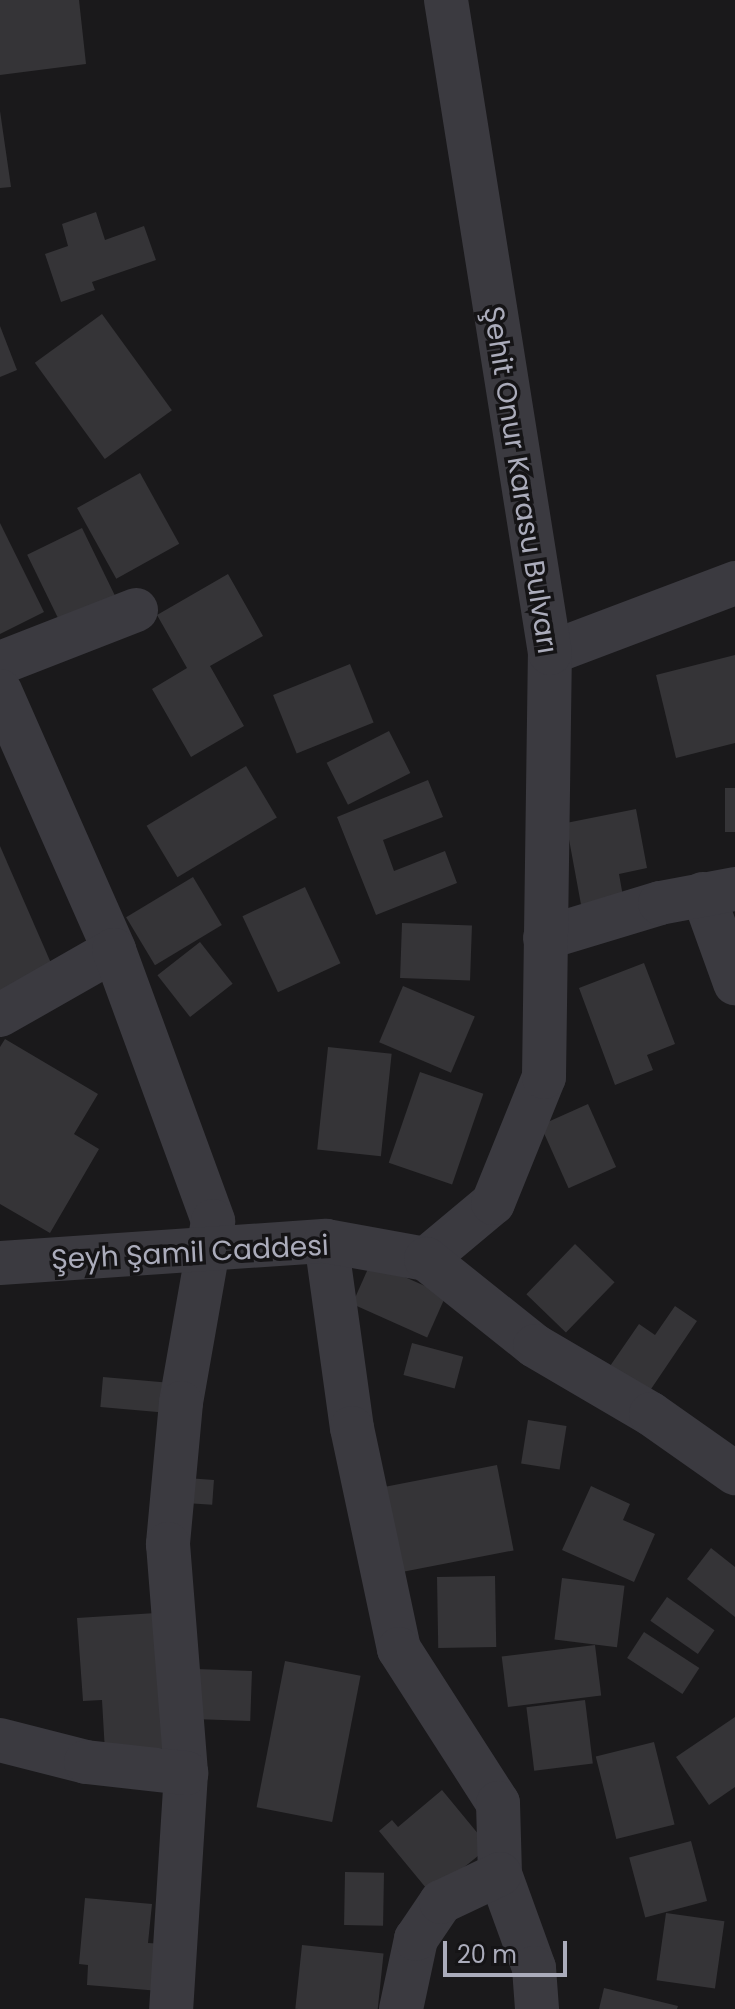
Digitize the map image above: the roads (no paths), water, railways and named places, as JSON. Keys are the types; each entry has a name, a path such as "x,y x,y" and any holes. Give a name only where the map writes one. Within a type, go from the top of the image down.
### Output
{"street":[{"name":"Şehit Onur Karasu Bulvarı","path":"426,1259 493,1203 544,1077 550,653 446,0"},
{"path":"550,653 735,583"},
{"path":"0,663 136,610"},
{"path":"0,691 114,950 213,1221 181,1403 168,1544 186,1773 171,2009"},
{"path":"545,938 719,892 735,983"},
{"path":"0,1015 114,950"},
{"path":"326,1241 355,1443 399,1649 498,1803 500,1874 534,1968 537,2009"},
{"name":"Şeyh Şamil Caddesi","path":"0,1263 326,1241 426,1259"},
{"path":"426,1259 535,1346 651,1414 735,1473"},
{"path":"0,1740 86,1762 186,1773"},
{"path":"401,2009 416,1939 441,1902 500,1874"}]}
